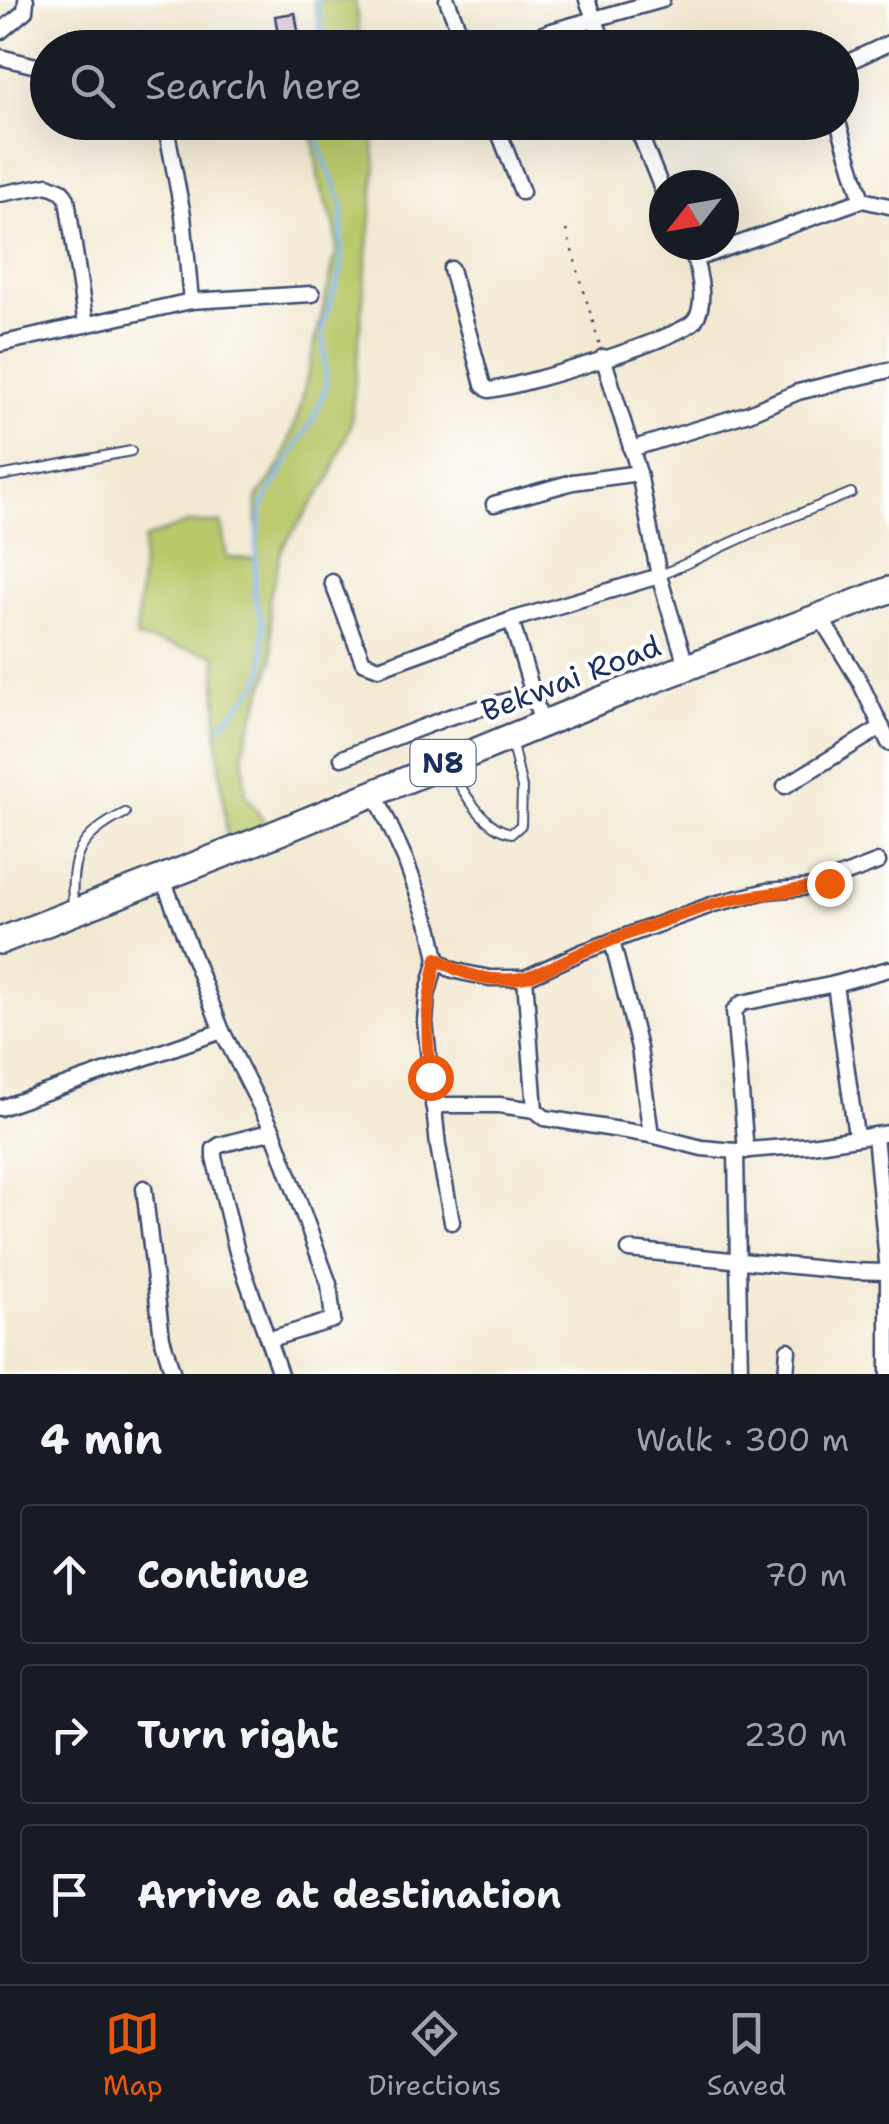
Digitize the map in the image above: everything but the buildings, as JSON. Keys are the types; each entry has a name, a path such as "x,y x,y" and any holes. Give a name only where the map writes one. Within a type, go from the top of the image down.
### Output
{"highway":[{"name":"Bekwai Road","path":"0,941 889,590"}],"street":[{"path":"0,32 25,11 26,0"},
{"path":"447,0 459,30"},
{"path":"587,0 599,30"},
{"path":"564,30 662,0"},
{"path":"859,57 889,44"},
{"path":"0,57 30,64"},
{"path":"168,140 183,215 191,301"},
{"path":"502,140 522,192"},
{"path":"642,140 654,170"},
{"path":"844,140 862,200"},
{"path":"0,194 48,184 62,191 67,200 86,325"},
{"path":"739,238 862,200 889,206"},
{"path":"451,269 483,385 489,390 604,358 692,324 701,308 693,260"},
{"path":"0,344 191,301 312,294"},
{"path":"604,358 639,473 660,576 687,668"},
{"path":"631,449 749,413 798,392 889,370"},
{"path":"494,504 573,482 639,473"},
{"path":"332,582 363,662 379,668 511,620 660,576"},
{"path":"820,617 859,680 889,743"},
{"path":"511,620 542,724"},
{"path":"342,758 450,717 531,694"},
{"path":"784,786 882,726"},
{"path":"374,792 431,930 437,958 425,1022 452,1222"},
{"path":"437,958 450,969 465,973 524,978 612,940 714,904 768,891 829,883 878,862"},
{"path":"162,877 222,1032 273,1130 329,1284 333,1320 270,1339"},
{"path":"612,940 638,1048 651,1135"},
{"path":"740,1374 737,1261 741,1151 734,1011 742,1003 889,969"},
{"path":"524,978 535,1110"},
{"path":"835,984 856,1136"},
{"path":"0,1108 222,1032"},
{"path":"434,1105 499,1105 535,1110 545,1118 651,1135 702,1148 741,1151 882,1134 888,1374"},
{"path":"273,1130 220,1145 214,1150 214,1158 237,1252 280,1374"},
{"path":"144,1188 162,1338 173,1374"},
{"path":"629,1250 888,1272"},
{"path":"786,1374 788,1350"}],"lane":[{"path":"0,476 131,452"},
{"path":"660,576 852,493"},
{"path":"446,762 461,789 500,831 518,831 523,811 522,788 510,737"},
{"path":"74,911 72,878 82,846 98,827 125,813"}],"path":[{"path":"566,230 604,358"}],"green space":[{"path":"314,0 355,0 359,30 320,30"},
{"path":"313,140 373,140 376,164 351,423 330,478 282,548 269,599 273,660 243,750 246,795 269,829 228,845 218,745 216,655 136,638 144,539 187,523 221,523 227,558 257,559 257,498 281,464 299,412 337,249 335,227 319,181"}],"waterway":[{"path":"316,0 322,30"},
{"path":"221,726 257,685 264,669 263,624 254,593 257,537 264,502 313,419 326,387 323,325 341,271 343,205 319,140"}],"route":[{"path":"430,1077 425,1022 437,958 450,969 465,973 524,978 612,940 714,904 768,891 829,883"}]}
